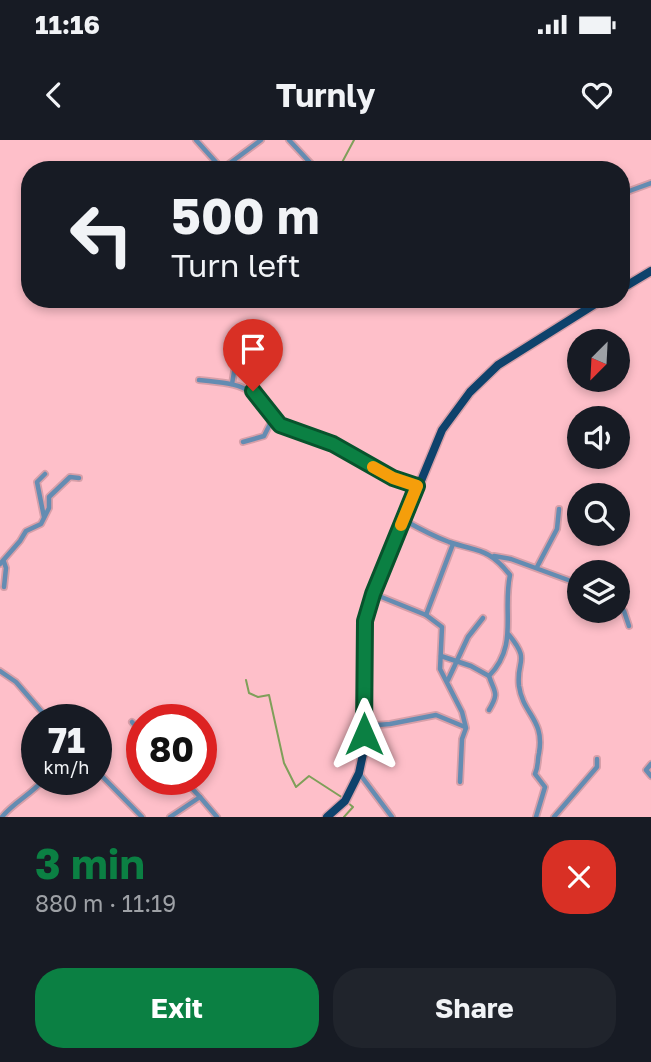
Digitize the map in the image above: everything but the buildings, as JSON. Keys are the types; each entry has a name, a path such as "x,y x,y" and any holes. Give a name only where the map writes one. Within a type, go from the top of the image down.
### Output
{"highway":[{"path":"630,284 651,271"},
{"path":"327,817 345,801 359,773 363,754 365,621 373,594 442,430 470,392 512,355 588,308"}],"street":[{"path":"196,140 216,161"},
{"path":"233,161 261,140"},
{"path":"289,140 309,161"},
{"path":"630,191 651,183"},
{"path":"229,352 235,366 232,384"},
{"path":"199,380 232,384 253,391 280,425"},
{"path":"243,442 264,436 271,424 280,425 333,444 393,478 417,486"},
{"path":"44,518 37,482 45,474"},
{"path":"4,587 6,568 2,563 26,531 41,524 49,508 49,497 70,477 79,478"},
{"path":"537,567 557,530 559,509"},
{"path":"403,520 453,544 468,545 495,558 510,575 506,596 509,634 502,663 489,676"},
{"path":"426,615 453,544"},
{"path":"494,556 537,567 567,579"},
{"path":"373,594 426,615 442,627 440,669 462,712 466,728 462,738 460,782"},
{"path":"447,681 455,660 483,618"},
{"path":"509,634 521,649 523,661 519,684 524,705 540,728 540,763 535,774 545,787 536,817"},
{"path":"441,656 489,676 496,688 495,700 489,710"},
{"path":"0,671 16,682 35,704"},
{"path":"364,726 436,715 466,728"},
{"path":"554,817 597,767 597,759"},
{"path":"651,764 646,770 651,776"},
{"path":"359,773 392,817"},
{"path":"112,786 142,817"},
{"path":"2,817 10,805 26,795"},
{"path":"170,817 200,797 217,817"}],"waterway":[{"path":"343,161 354,140"},
{"path":"246,680 249,693 258,697 269,695 284,763 296,787 309,776 343,798"},
{"path":"344,817 353,807 347,802"}],"slow traffic":[{"path":"373,467 393,478 417,486 401,525"}],"route":[{"path":"253,391 280,425 333,444 393,478 417,486 373,594 365,621 364,734"}]}
